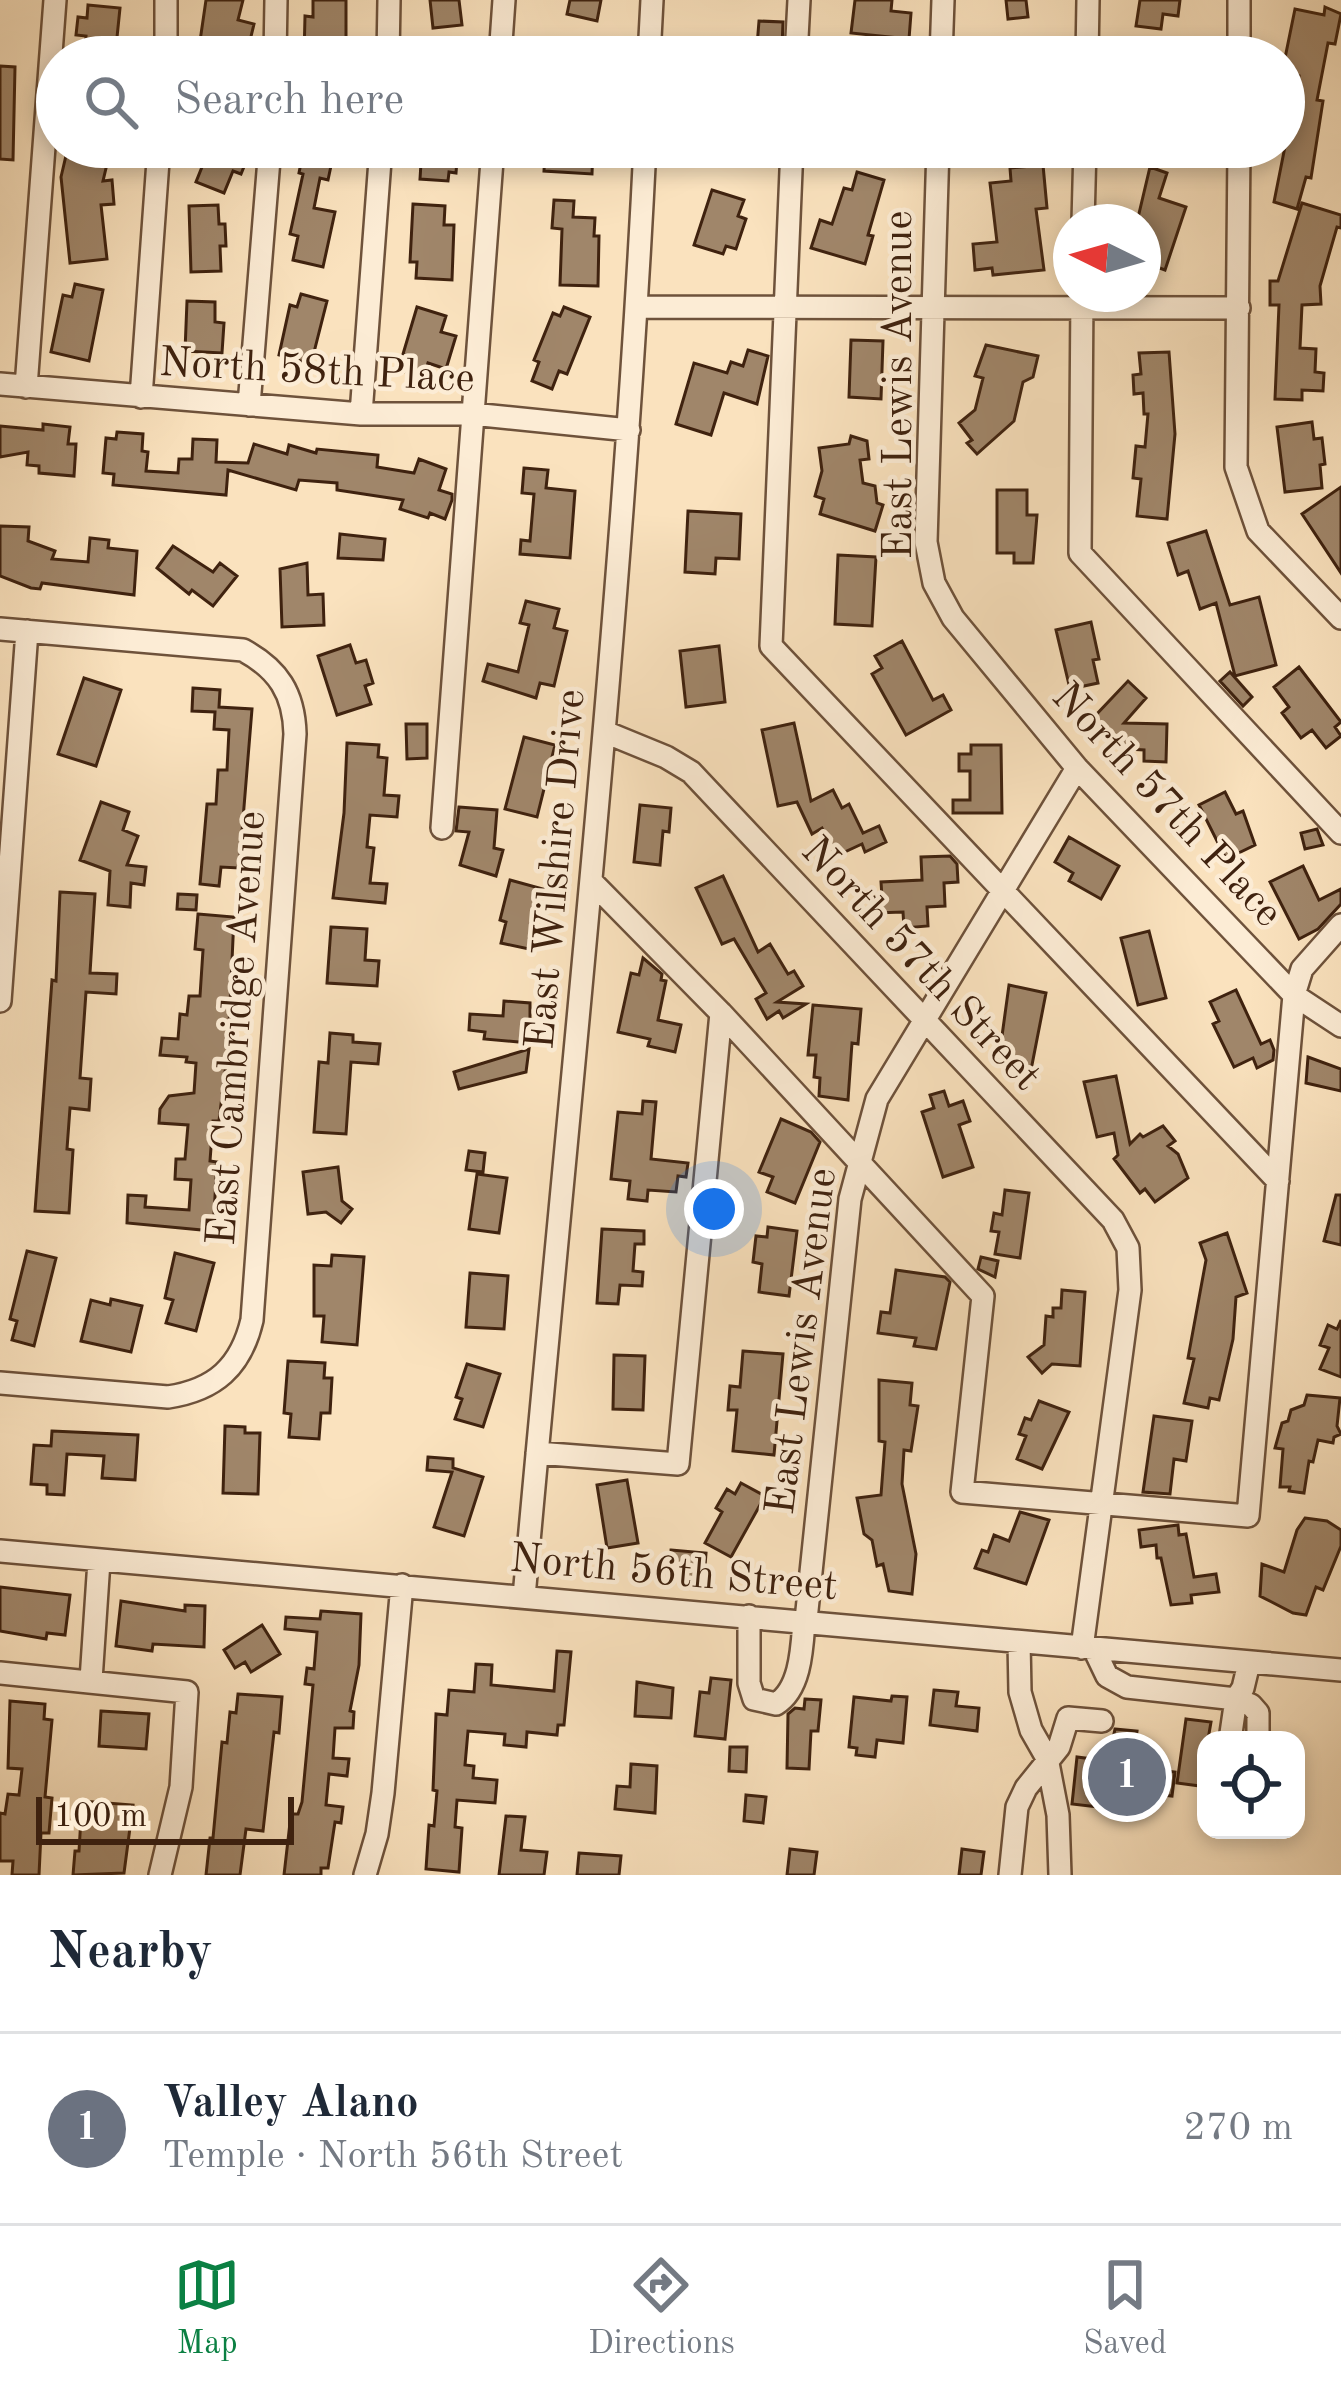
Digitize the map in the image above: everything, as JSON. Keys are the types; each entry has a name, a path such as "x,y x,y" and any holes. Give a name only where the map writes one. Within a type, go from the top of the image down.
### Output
{"street":[{"path":"52,36 55,0"},
{"path":"166,0 166,36"},
{"path":"275,36 276,0"},
{"path":"388,0 388,36"},
{"path":"501,36 504,0"},
{"path":"650,36 652,0"},
{"path":"797,36 799,0"},
{"path":"942,36 943,0"},
{"path":"1087,36 1088,0"},
{"path":"1238,0 1239,36"},
{"path":"26,386 42,168"},
{"path":"141,397 157,168"},
{"path":"249,405 268,168"},
{"path":"361,414 379,168"},
{"path":"442,828 491,168"},
{"name":"East Wilshire Drive","path":"524,1597 605,732 644,168"},
{"path":"791,168 771,646 1278,1181"},
{"name":"East Lewis Avenue","path":"937,168 926,542 934,583 953,618"},
{"path":"1083,204 1084,168"},
{"path":"1239,168 1236,467 1258,531 1341,618"},
{"path":"637,307 1053,301"},
{"path":"1161,304 1239,308"},
{"path":"1081,312 1080,554 1341,833"},
{"name":"North 58th Place","path":"0,384 361,414 472,414 629,430"},
{"name":"North 57th Place","path":"953,618 1077,768 1294,995 1341,1027"},
{"path":"0,629 28,631 0,1000"},
{"name":"East Cambridge Avenue","path":"0,1383 168,1397 212,1385 238,1359 252,1320 295,734 295,714 286,687 273,669 242,650 28,631"},
{"name":"North 57th Street","path":"605,732 691,772 1113,1220 1127,1248 1130,1290 1101,1501 1088,1649"},
{"name":"East Lewis Avenue","path":"749,1616 749,1683 754,1699 776,1704 793,1685 805,1621 850,1198 877,1099 1077,768"},
{"path":"591,881 721,1013 983,1296 962,1492 1248,1516 1294,995 1302,969 1341,925"},
{"path":"537,1453 678,1464 721,1013"},
{"name":"North 56th Street","path":"0,1551 1341,1670"},
{"path":"91,1680 99,1561"},
{"path":"365,1875 380,1814 402,1585"},
{"path":"1019,1642 1020,1692 1030,1730 1048,1765 1058,1815 1060,1875"},
{"path":"1088,1649 1107,1676 1127,1687 1236,1699 1251,1705 1258,1713 1258,1731"},
{"path":"1231,1731 1249,1663"},
{"path":"0,1672 187,1692 181,1787 160,1875"},
{"path":"1010,1875 1017,1808 1026,1788 1048,1765 1068,1718 1102,1721"}],"building":[{"path":"206,0 243,0 238,20 254,24 251,36 201,36"},
{"path":"313,0 346,0 346,36 305,36 305,16 313,17"},
{"path":"430,0 459,0 462,25 433,28"},
{"path":"570,0 601,0 597,21 567,14"},
{"path":"855,0 892,0 891,11 911,13 909,36 851,33"},
{"path":"1006,0 1026,0 1028,17 1008,19"},
{"path":"1140,0 1180,0 1178,16 1163,14 1161,29 1136,26"},
{"path":"88,5 120,8 117,36 76,35 78,17 87,18"},
{"path":"1325,7 1341,14 1335,44 1328,43 1317,100 1323,101 1311,178 1306,177 1297,209 1274,202 1281,168 1305,168 1305,36 1290,36 1295,9 1324,15"},
{"path":"759,21 783,22 782,36 758,36"},
{"path":"0,66 15,67 13,160 0,159"},
{"path":"63,168 106,168 103,181 112,180 114,204 101,205 107,259 70,263"},
{"path":"202,168 243,168 241,174 233,171 224,193 196,182"},
{"path":"300,168 331,168 328,180 320,178 314,208 335,212 323,267 293,260 298,236 290,234 303,174"},
{"path":"421,168 456,168 456,173 449,172 448,181 420,179"},
{"path":"544,168 592,168 592,174"},
{"path":"1010,168 1043,168 1047,208 1036,209 1044,270 993,275 992,268 975,270 973,244 997,242 990,183 1011,181"},
{"path":"1150,168 1167,173 1159,198 1186,207 1165,270 1161,269 1161,204 1141,204"},
{"path":"857,172 884,180 865,264 811,248 820,220 832,224 844,188 852,190"},
{"path":"712,190 744,200 738,216 746,219 736,249 726,246 723,254 694,245"},
{"path":"554,200 574,201 573,217 595,218 598,286 560,285 562,229 552,228"},
{"path":"1302,203 1341,215 1341,228 1337,227 1320,286 1321,304 1302,305 1300,348 1316,349 1315,372 1324,373 1323,391 1302,390 1302,400 1275,399 1279,305 1270,305 1270,281 1278,281"},
{"path":"413,204 445,206 444,225 454,225 452,280 416,278 417,262 410,262"},
{"path":"218,205 226,246 220,246 221,271 191,272 189,206"},
{"path":"75,284 103,290 89,361 51,352 63,295 72,297"},
{"path":"301,294 327,301 311,364 279,355 290,305 297,307"},
{"path":"187,301 215,302 215,322 224,323 222,353 185,351"},
{"path":"417,307 446,316 441,332 456,336 446,369 428,363 423,378 403,371 408,355 403,354"},
{"path":"564,307 590,317 567,374 559,371 552,389 532,381 539,362 534,360 553,313 560,316"},
{"path":"851,340 883,341 881,399 849,397"},
{"path":"986,345 1038,356 1033,377 1023,382 1014,421 977,454 959,423 975,410 983,378 975,376"},
{"path":"748,350 768,356 757,404 724,393 711,435 676,424 694,363 727,373 731,362 743,366"},
{"path":"1169,352 1175,434 1167,519 1137,516 1141,479 1133,478 1136,446 1145,447 1148,414 1144,414 1143,393 1134,394 1133,375 1141,374 1139,353"},
{"path":"1312,422 1314,439 1322,438 1322,488 1285,492 1277,427"},
{"path":"43,424 70,427 68,444 76,444 74,476 39,473 39,466 27,465 28,452 0,457 0,426 43,430"},
{"path":"117,432 143,434 146,471 178,473 179,459 192,459 193,439 217,440 216,462 248,463 254,444 287,454 289,445 316,453 317,449 378,455 377,467 414,473 419,459 446,469 439,490 452,494 452,500 445,519 430,513 428,518 400,509 403,500 337,490 337,483 299,480 296,490 228,470 226,495 113,485 114,474 103,473 106,438 116,439"},
{"path":"851,436 867,441 869,459 860,460 863,483 875,486 877,503 883,505 875,531 820,514 824,499 815,496 822,471 819,448 849,444"},
{"path":"524,468 548,470 546,488 575,491 570,558 520,554 521,540 530,541 534,494 522,493"},
{"path":"1341,487 1341,573 1302,514"},
{"path":"997,490 1027,490 1027,515 1037,515 1033,563 1014,563 1014,553 997,553"},
{"path":"688,511 741,514 739,559 716,558 715,574 685,572"},
{"path":"0,526 29,527 28,541 55,551 52,559 88,562 90,538 109,540 108,548 137,551 134,595 42,583 40,589 31,588 0,576"},
{"path":"1206,531 1230,605 1259,597 1276,665 1235,676 1216,603 1200,609 1188,571 1178,575 1168,543"},
{"path":"340,534 385,539 383,560 338,558"},
{"path":"173,546 213,572 220,563 237,576 213,606 157,568"},
{"path":"838,555 876,557 872,626 835,624"},
{"path":"307,563 308,595 323,594 324,625 282,627 280,569"},
{"path":"526,601 559,609 554,628 567,631 554,686 540,683 536,698 483,681 488,664 518,672 529,625 520,623"},
{"path":"1091,622 1099,659 1093,660 1098,683 1070,689 1056,630"},
{"path":"902,641 933,700 943,695 951,710 906,735 872,674 882,668 875,656"},
{"path":"350,645 356,663 366,660 373,683 365,686 371,704 337,715 318,656"},
{"path":"719,646 725,702 686,707 680,651"},
{"path":"1299,667 1341,722 1335,727 1341,736 1326,748 1312,730 1301,738 1282,713 1289,707 1274,687"},
{"path":"1230,672 1252,697 1243,706 1220,681"},
{"path":"84,678 121,690 96,766 58,754"},
{"path":"1128,681 1146,698 1124,723 1167,724 1166,762 1144,761 1144,750 1128,749 1094,717"},
{"path":"193,688 220,690 219,707 252,709 239,868 221,867 219,886 200,884 207,804 216,804 218,770 227,770 229,730 214,729 215,712 192,711"},
{"path":"794,723 811,801 833,790 842,808 849,804 863,833 879,826 886,842 865,852 862,844 836,856 822,828 812,834 797,802 778,806 762,730"},
{"path":"406,724 427,724 427,758 407,759"},
{"path":"524,737 555,745 537,817 505,809"},
{"path":"347,743 379,745 378,757 387,758 384,795 399,796 397,817 370,815 367,847 374,848 370,883 387,884 385,903 333,898"},
{"path":"971,745 1001,745 1002,813 953,813 953,800 970,800 970,771 959,771 959,754 971,754"},
{"path":"1225,792 1236,814 1243,811 1255,845 1226,859 1199,805"},
{"path":"101,802 129,812 123,830 138,836 127,865 146,867 144,885 131,883 130,907 108,905 110,871 80,860"},
{"path":"640,805 671,808 660,865 634,862"},
{"path":"459,807 497,810 494,848 503,850 496,876 460,865 469,832 456,831"},
{"path":"1317,829 1323,845 1305,849 1301,833"},
{"path":"1069,837 1119,866 1101,899 1069,881 1073,873 1055,862"},
{"path":"950,856 957,864 958,882 944,883 945,906 927,907 928,926 904,928 903,912 875,913 874,897 882,897 881,882 922,880 921,857"},
{"path":"1303,866 1319,900 1341,889 1341,904 1318,929 1299,939 1270,882"},
{"path":"723,876 758,952 770,944 788,974 794,971 803,986 777,1002 806,1004 783,1018 779,1011 767,1019 756,999 766,993 734,939 722,944 696,888"},
{"path":"510,880 543,889 529,949 501,943 506,922 500,920"},
{"path":"60,892 95,894 90,973 117,974 116,994 86,992 80,1078 91,1079 89,1110 70,1108 69,1213 35,1211"},
{"path":"178,894 197,895 196,910 177,909"},
{"path":"198,914 234,917 228,1047 210,1161 217,1162 213,1231 127,1223 128,1195 146,1196 145,1207 189,1210 191,1180 175,1179 176,1159 185,1159 188,1125 159,1123 160,1109 169,1096 194,1093 196,1063 186,1062 187,1057 160,1055 162,1038 178,1039 180,1014 187,1015 189,996 200,996 203,950 195,949"},
{"path":"331,927 367,929 365,960 379,961 377,986 327,983"},
{"path":"1149,931 1166,998 1138,1005 1121,938"},
{"path":"643,958 666,981 658,1020 681,1025 675,1052 648,1046 650,1039 618,1032 631,973 639,975"},
{"path":"1009,985 1046,993 1031,1070 998,1065"},
{"path":"1236,990 1261,1044 1270,1040 1274,1050 1273,1060 1257,1068 1253,1058 1234,1067 1213,1024 1219,1021 1210,1002"},
{"path":"504,1001 530,1003 530,1043 484,1039 485,1032 469,1030 470,1014 503,1016"},
{"path":"813,1005 861,1009 858,1044 852,1043 848,1100 819,1096 820,1078 814,1077 816,1055 808,1055"},
{"path":"330,1033 353,1035 353,1042 380,1044 378,1064 351,1062 346,1134 314,1132 319,1062 328,1063"},
{"path":"529,1049 526,1072 459,1089 454,1072"},
{"path":"1308,1057 1341,1069 1341,1091 1306,1083"},
{"path":"1116,1076 1130,1144 1140,1134 1143,1137 1163,1126 1175,1141 1168,1146 1178,1154 1188,1178 1155,1202 1145,1189 1140,1193 1114,1159 1118,1155 1114,1133 1097,1137 1084,1082"},
{"path":"944,1091 949,1106 963,1101 970,1121 959,1125 973,1167 943,1177 922,1112 934,1108 930,1095"},
{"path":"643,1101 656,1102 651,1159 688,1163 686,1177 678,1176 676,1192 648,1190 647,1201 628,1199 630,1181 611,1179 618,1112 642,1114"},
{"path":"781,1119 811,1132 820,1142 795,1203 767,1192 773,1177 759,1172"},
{"path":"469,1151 485,1153 483,1172 466,1170"},
{"path":"338,1167 342,1201 352,1209 341,1223 326,1212 308,1214 303,1172"},
{"path":"477,1174 507,1178 499,1233 469,1229"},
{"path":"1005,1190 1029,1193 1020,1258 995,1254 999,1232 991,1231 994,1213 1002,1215"},
{"path":"1336,1195 1341,1195 1341,1245 1324,1241"},
{"path":"768,1227 797,1231 789,1296 759,1292 762,1264 753,1262 756,1236 767,1237"},
{"path":"602,1229 644,1231 644,1244 635,1244 633,1271 643,1272 642,1286 620,1285 618,1304 597,1303"},
{"path":"1227,1233 1247,1293 1236,1297 1233,1339 1219,1400 1210,1398 1208,1408 1184,1403 1206,1260 1200,1243"},
{"path":"27,1251 56,1258 34,1346 12,1340 17,1321 10,1319"},
{"path":"175,1253 214,1263 196,1331 166,1323 173,1300 165,1298"},
{"path":"332,1255 364,1257 357,1345 322,1342 324,1316 314,1316 314,1265 331,1266"},
{"path":"981,1257 998,1261 995,1277 978,1269"},
{"path":"896,1270 945,1277 950,1282 936,1349 914,1346 916,1338 878,1333 881,1312 890,1313"},
{"path":"470,1273 508,1276 504,1329 466,1327"},
{"path":"1062,1290 1085,1292 1080,1366 1052,1364 1042,1373 1028,1357 1044,1345 1046,1316 1053,1317 1053,1308 1061,1308"},
{"path":"111,1299 142,1306 131,1352 81,1341 91,1300 110,1305"},
{"path":"1341,1320 1341,1377 1320,1369 1329,1348 1320,1345 1328,1325 1337,1329"},
{"path":"743,1351 783,1354 774,1455 733,1451 737,1410 728,1410 730,1386 740,1387"},
{"path":"614,1355 645,1356 643,1410 613,1409"},
{"path":"288,1361 325,1363 324,1378 332,1378 330,1413 321,1413 319,1439 289,1437 291,1414 284,1413"},
{"path":"467,1364 500,1374 483,1427 455,1419 462,1399 456,1397"},
{"path":"879,1380 912,1383 910,1405 918,1406 911,1451 904,1450 902,1484 916,1554 912,1594 889,1591 883,1564 877,1566 872,1540 864,1534 857,1498 881,1495 885,1442 879,1441"},
{"path":"1307,1395 1340,1398 1337,1426 1341,1434 1333,1443 1318,1440 1304,1493 1280,1487 1283,1449 1275,1448 1282,1423 1288,1421 1291,1410 1304,1405"},
{"path":"1039,1401 1069,1412 1042,1469 1017,1459 1026,1436 1019,1434 1025,1418 1031,1420"},
{"path":"1154,1416 1192,1421 1186,1461 1174,1459 1170,1494 1143,1492"},
{"path":"225,1426 260,1433 258,1494 223,1493"},
{"path":"52,1431 138,1435 135,1480 102,1478 104,1456 67,1454 64,1495 47,1494 47,1485 31,1484 34,1445 51,1446"},
{"path":"428,1457 453,1459 453,1468 483,1477 464,1536 434,1527 452,1472 427,1470"},
{"path":"627,1480 638,1543 607,1548 597,1485"},
{"path":"741,1483 765,1496 731,1557 705,1543 722,1512 716,1508 727,1489 735,1494"},
{"path":"1020,1512 1049,1520 1026,1584 975,1568 994,1535 1009,1541"},
{"path":"1305,1518 1327,1521 1341,1530 1341,1546 1323,1590 1316,1587 1306,1615 1260,1596 1262,1564 1284,1572"},
{"path":"1178,1525 1179,1535 1186,1534 1194,1577 1216,1574 1219,1592 1191,1595 1192,1603 1171,1605 1156,1545 1141,1547 1139,1530"},
{"path":"671,1550 706,1553 704,1579 669,1577"},
{"path":"0,1587 70,1595 65,1635 47,1633 46,1639 0,1631"},
{"path":"121,1601 185,1611 185,1605 205,1606 204,1647 153,1644 152,1651 116,1646"},
{"path":"321,1611 361,1614 359,1665 350,1711 354,1712 353,1728 335,1728 333,1758 349,1759 347,1776 329,1774 326,1805 343,1807 341,1823 335,1822 328,1868 321,1868 321,1875 284,1875 291,1814 298,1814 302,1802 313,1685 305,1684 307,1668 314,1669 317,1632 285,1629 286,1617 320,1619"},
{"path":"262,1625 280,1654 251,1672 245,1662 235,1668 224,1650"},
{"path":"557,1651 571,1652 564,1725 558,1725 557,1735 527,1732 526,1747 504,1745 505,1734 468,1731 465,1765 474,1766 473,1778 497,1780 495,1803 457,1800 455,1827 462,1828 459,1872 426,1869 437,1791 433,1790 436,1714 447,1715 449,1690 474,1692 476,1664 492,1665 491,1685 554,1691"},
{"path":"711,1678 731,1680 725,1739 695,1736 700,1692 709,1693"},
{"path":"637,1682 673,1688 671,1718 635,1716"},
{"path":"934,1690 958,1692 956,1706 979,1708 977,1731 930,1725"},
{"path":"238,1694 282,1697 263,1831 246,1829 240,1875 206,1875 222,1742 227,1743 230,1712 236,1713"},
{"path":"892,1696 907,1697 903,1743 877,1740 875,1757 856,1755 857,1748 849,1747 854,1697 891,1701"},
{"path":"805,1699 821,1700 818,1731 811,1731 809,1769 787,1768 788,1714 795,1708 804,1709"},
{"path":"10,1701 45,1704 44,1719 52,1720 45,1797 52,1798 49,1833 41,1833 39,1875 12,1875 13,1861 0,1861 0,1813 5,1814 8,1794 19,1795 22,1769 8,1768"},
{"path":"101,1711 149,1714 146,1749 99,1746"},
{"path":"1186,1719 1211,1722 1209,1731 1197,1731 1197,1786 1177,1783"},
{"path":"1115,1729 1137,1731 1132,1767 1175,1772 1172,1796 1144,1793 1142,1812 1072,1804 1077,1757 1108,1761"},
{"path":"730,1747 747,1747 746,1772 729,1771"},
{"path":"631,1764 657,1766 655,1813 615,1809 617,1786 630,1787"},
{"path":"746,1795 766,1797 763,1823 744,1821"},
{"path":"82,1801 133,1805 124,1873 73,1875"},
{"path":"506,1816 525,1817 521,1850 547,1852 544,1875 499,1875"},
{"path":"790,1849 817,1852 814,1875 787,1875"},
{"path":"962,1849 984,1852 981,1875 959,1875"},
{"path":"579,1853 621,1856 619,1875 577,1875"}],"place":[{"name":"Valley Alano","path":"1127,1777"}]}
